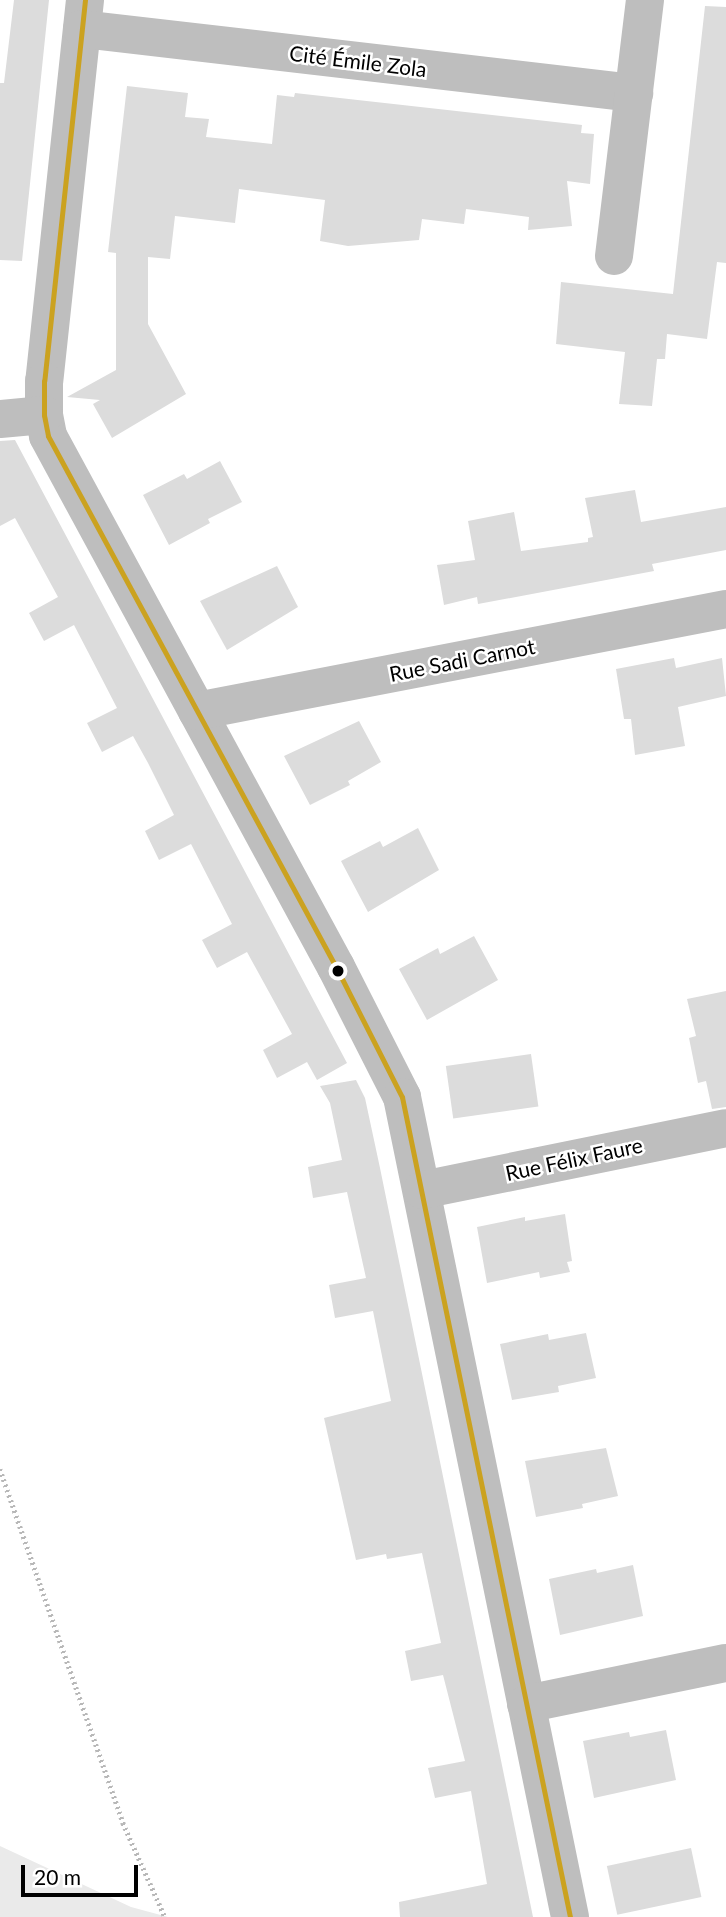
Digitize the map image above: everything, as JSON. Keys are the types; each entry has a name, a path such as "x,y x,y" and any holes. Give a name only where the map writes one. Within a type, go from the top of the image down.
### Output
{"street":[{"path":"614,256 645,0"},
{"path":"83,14 44,381 44,415 53,445 394,1076 406,1112 570,1917"},
{"name":"Cité Émile Zola","path":"83,14 634,93"},
{"path":"0,419 44,415"},
{"name":"Rue Sadi Carnot","path":"197,712 726,609"},
{"name":"Rue Félix Faure","path":"422,1191 726,1128"},
{"path":"526,1704 726,1663"}],"path":[{"path":"0,1469 119,1811 165,1917"}],"shaded area":[{"path":"0,1846 131,1907 168,1917 0,1917"}],"building":[{"path":"14,0 49,0 22,261 0,260 0,83 4,83"},
{"path":"705,6 726,7 726,263 717,262 707,339 667,334 665,359 657,359 652,406 619,404 625,352 556,344 561,282 673,294"},
{"path":"127,86 188,93 185,117 209,119 206,137 272,144 277,95 294,97 295,93 582,125 581,133 594,134 590,184 567,181 572,226 528,230 529,217 466,209 464,224 422,219 419,240 348,246 320,241 325,200 239,189 235,223 175,216 170,259 148,257 148,324 186,394 112,438 93,404 100,400 67,397 116,370 116,253 108,252"},
{"path":"15,440 347,1063 317,1080 307,1062 277,1078 263,1050 292,1034 247,952 217,968 202,940 232,924 191,844 159,860 145,831 174,815 148,763 133,736 102,752 87,723 117,708 74,625 44,641 29,613 58,597 15,518 0,526 0,441"},
{"path":"220,461 242,502 208,519 210,523 169,545 143,495 184,474 187,479"},
{"path":"635,490 641,522 726,507 726,550 652,564 654,571 478,604 477,597 444,605 437,565 475,560 468,521 514,512 521,551 588,542 588,538 593,537 585,498"},
{"path":"277,566 298,607 227,650 200,601"},
{"path":"674,658 676,668 722,658 726,696 678,707 685,746 635,755 631,719 624,719 616,669"},
{"path":"359,721 381,762 348,781 350,785 310,805 284,756"},
{"path":"418,828 439,870 368,912 341,861 380,841 383,847"},
{"path":"474,936 498,980 427,1020 399,969 438,948 440,954"},
{"path":"726,991 726,1107 712,1109 706,1081 698,1083 689,1038 696,1036 687,999"},
{"path":"531,1054 538,1106 453,1118 446,1066"},
{"path":"356,1080 365,1098 380,1168 533,1917 400,1917 399,1902 487,1884 471,1791 435,1798 428,1768 465,1761 443,1675 411,1681 405,1651 441,1643 422,1553 387,1559 386,1554 356,1560 324,1418 391,1401 373,1311 335,1318 329,1285 366,1278 347,1192 313,1198 308,1167 342,1160 330,1103 320,1086"},
{"path":"565,1214 572,1261 567,1262 570,1272 540,1278 539,1272 487,1283 477,1227 525,1217 525,1221"},
{"path":"586,1333 596,1378 558,1386 559,1392 512,1400 500,1344 548,1334 549,1340"},
{"path":"606,1448 618,1496 582,1504 583,1508 536,1517 525,1461"},
{"path":"633,1565 643,1616 560,1635 549,1579 596,1569 597,1573"},
{"path":"666,1730 676,1780 594,1798 583,1741 629,1732 630,1737"},
{"path":"691,1848 701,1897 617,1915 607,1866"}],"transit line":[{"path":"85,0 44,381 44,415 48,436 336,967 402,1097 570,1917"}]}
